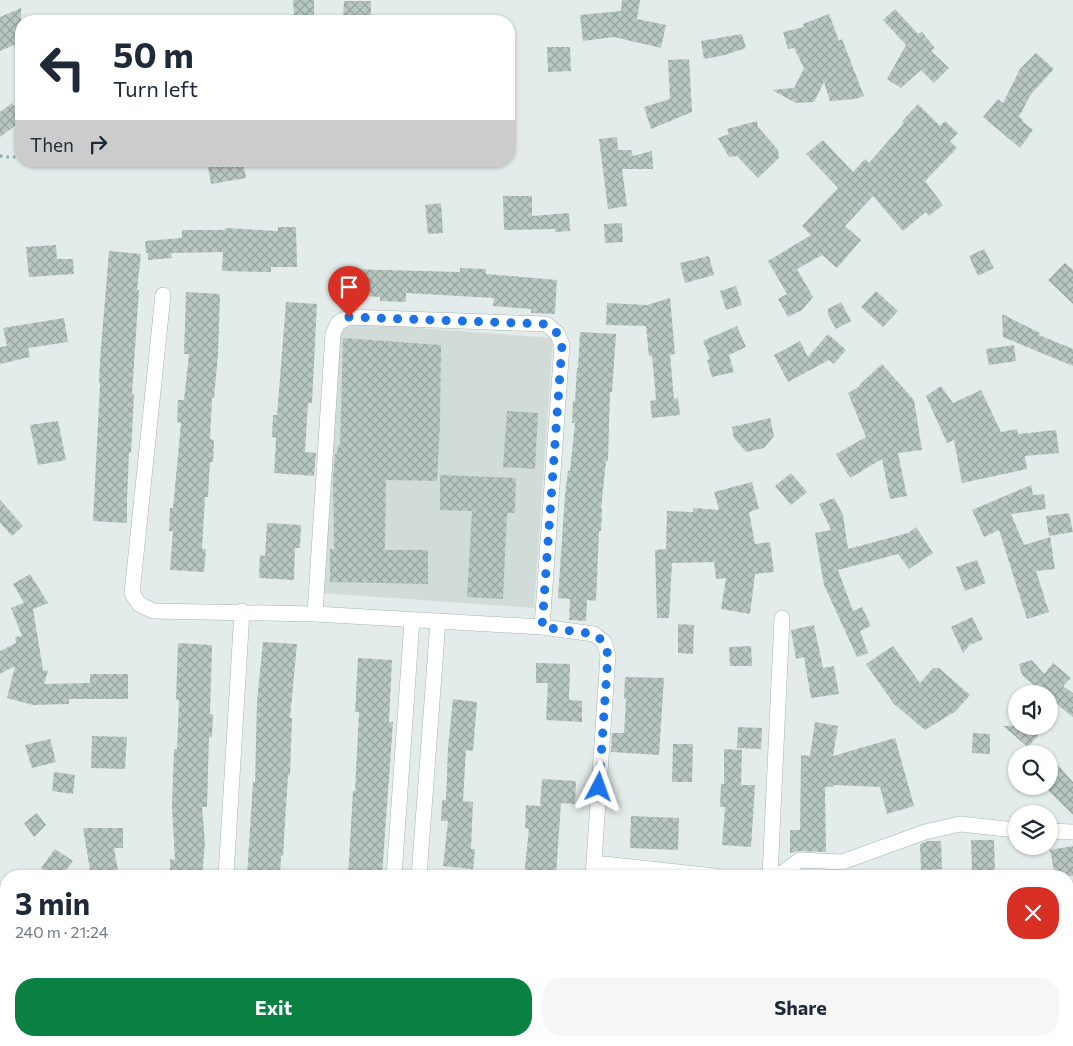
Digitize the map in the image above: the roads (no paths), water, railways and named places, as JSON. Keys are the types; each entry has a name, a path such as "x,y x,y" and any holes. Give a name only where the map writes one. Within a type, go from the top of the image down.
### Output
{"street":[{"path":"162,295 132,593 139,604 153,610 316,614 542,627 594,634 604,642 608,655 593,870"},
{"path":"316,614 333,334 338,323 349,317 546,324 557,333 562,345 542,627"},
{"path":"226,870 242,611"},
{"path":"770,870 782,618"},
{"path":"394,870 412,620"},
{"path":"419,870 438,621"},
{"path":"786,870 800,860 842,862 925,832 960,824 1008,829"},
{"path":"1058,831 1073,832"}]}
